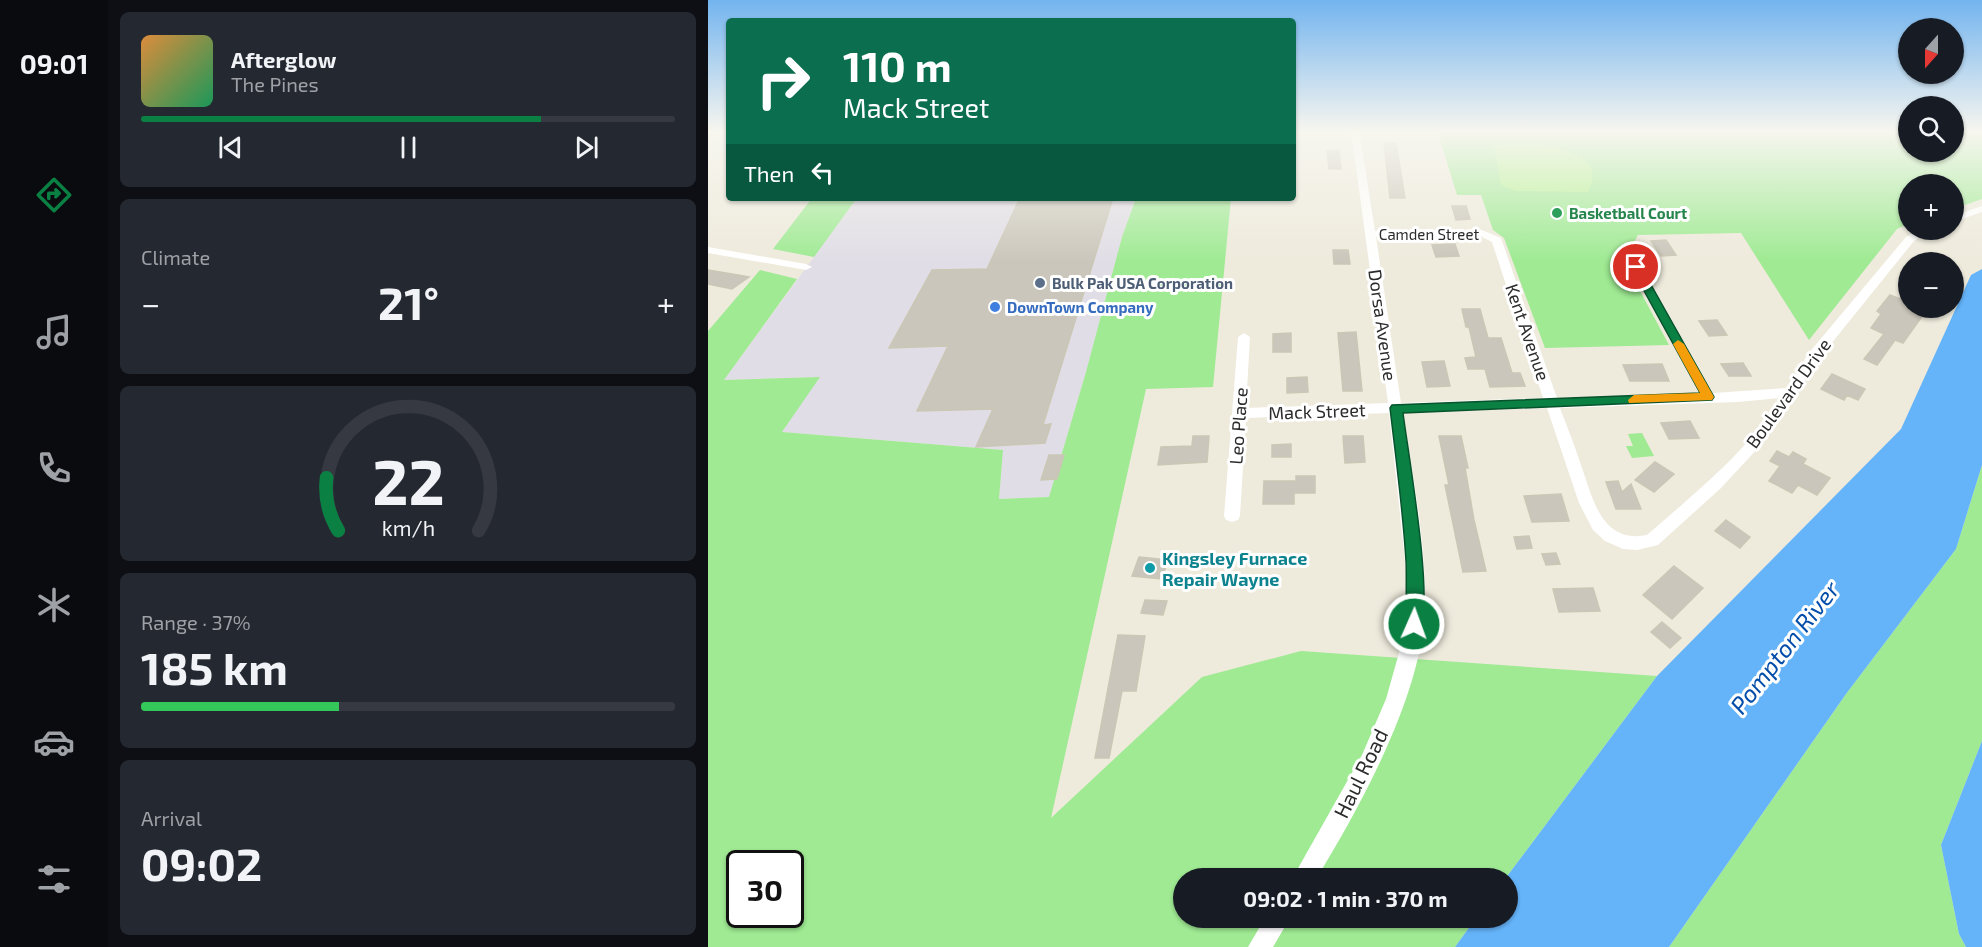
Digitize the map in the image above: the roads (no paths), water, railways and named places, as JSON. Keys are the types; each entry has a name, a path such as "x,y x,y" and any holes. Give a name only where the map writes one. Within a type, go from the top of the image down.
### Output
{"street":[{"name":"Dorsa Avenue","path":"1361,174 1396,408 1414,560 1416,608 1413,636 1405,662"},
{"path":"1964,215 1982,209"},
{"name":"Camden Street","path":"1370,234 1488,234"},
{"name":"Kent Avenue","path":"1488,234 1497,240 1588,501"},
{"name":"Boulevard Drive","path":"1588,501 1598,524 1617,540 1641,544 1652,540 1716,484 1754,443 1813,357 1909,240"},
{"path":"708,250 806,267"},
{"path":"1636,267 1708,397"},
{"name":"Leo Place","path":"1232,516 1244,337"},
{"name":"Mack Street","path":"1239,413 1552,403 1790,392"},
{"name":"Haul Road","path":"1310,868 1327,841 1368,760 1395,696 1405,662"},
{"path":"1260,947 1272,928"}],"water":[{"name":"Pompton River","path":"1982,269 1982,465 1956,549 1846,694 1669,947 1455,947 1469,928 1518,928 1518,868 1513,868 1657,676 1901,429 1951,318 1964,318 1964,290 1971,275"},
{"path":"1982,741 1982,947 1966,947 1959,934 1941,845"}],"place":[{"name":"Basketball Court","path":"1557,213"},
{"name":"Bulk Pak USA Corporation","path":"1040,283"},
{"name":"DownTown Company","path":"995,307"},
{"name":"Kingsley Furnace Repair Wayne","path":"1150,568"}]}
